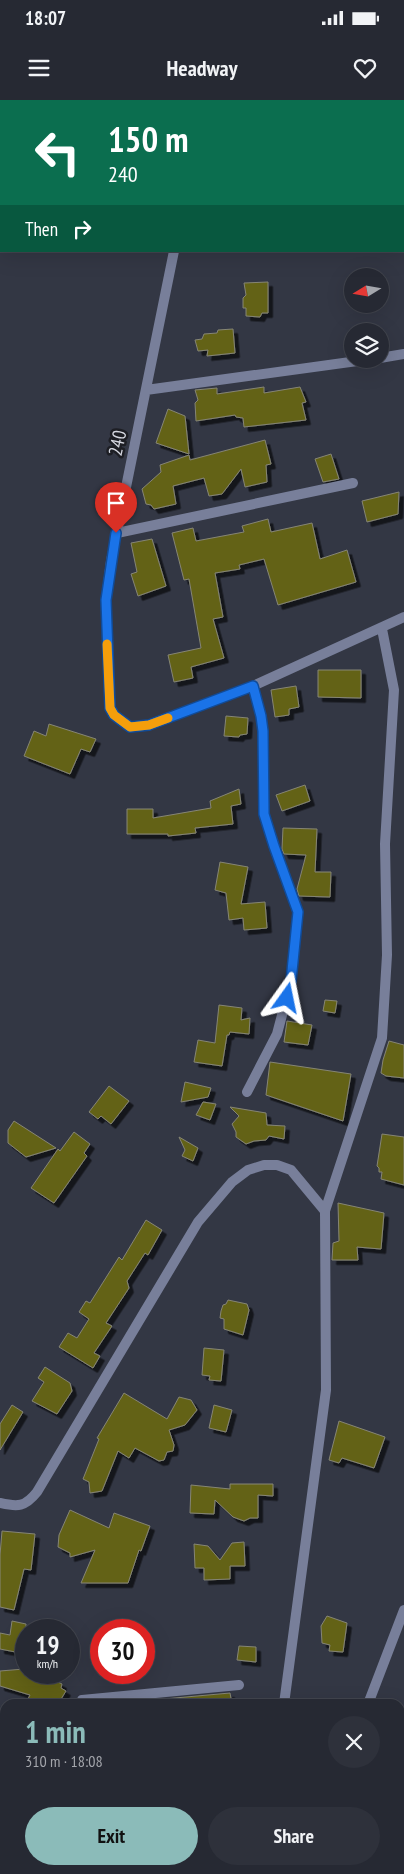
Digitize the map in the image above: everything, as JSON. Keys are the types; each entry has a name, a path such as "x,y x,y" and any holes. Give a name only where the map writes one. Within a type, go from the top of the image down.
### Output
{"street":[{"name":"240","path":"174,252 116,533 106,600 110,708 114,715 130,727 149,725 253,686 382,629 404,617"},
{"path":"389,356 404,354"},
{"path":"146,390 344,363"},
{"path":"116,533 353,482"},
{"path":"285,1699 326,1390 325,1211 382,1038 387,955 385,844 394,690 382,629"},
{"path":"247,1092 277,1034 291,981 298,912 264,814 263,731 253,686"},
{"path":"0,1503 14,1506 21,1505 29,1501 37,1492 198,1222 232,1182 248,1170 264,1165 277,1165 291,1170 325,1211"},
{"path":"370,1699 404,1610"},
{"path":"93,1699 239,1686"}],"building":[{"path":"268,282 268,313 262,313 260,317 246,316 246,308 243,308 243,298 246,295 244,283"},
{"path":"233,329 235,353 207,356 208,350 198,351 195,340 202,339 204,334 217,333 218,330"},
{"path":"264,387 264,393 300,387 306,402 302,403 306,420 244,427 243,418 236,417 235,415 196,421 195,403 198,400 195,390 217,388 217,394"},
{"path":"168,409 185,416 189,454 156,443"},
{"path":"265,440 271,464 266,465 267,482 245,487 241,469 222,494 209,496 204,478 173,486 176,504 154,509 151,505 146,504 142,489 161,472 160,465 189,455 190,460"},
{"path":"331,454 339,479 323,482 315,459"},
{"path":"399,492 398,514 367,522 362,501"},
{"path":"268,519 271,532 312,523 320,559 347,550 356,582 278,605 264,559 239,565 240,569 215,573 223,617 213,619 224,658 191,667 193,678 174,682 168,655 201,648 189,579 184,580 172,533 193,528 196,541 244,532 242,526"},
{"path":"152,539 166,586 138,596 131,574 137,572 131,543"},
{"path":"318,670 361,670 361,698 318,697"},
{"path":"296,686 299,707 289,709 289,715 275,717 271,690"},
{"path":"226,716 248,718 247,734 240,735 239,737 224,736"},
{"path":"49,724 96,739 90,752 81,749 70,774 24,756 34,731 46,736"},
{"path":"305,785 310,801 282,811 276,795"},
{"path":"239,789 241,804 231,806 233,824 195,828 196,833 168,836 168,834 127,834 127,809 153,809 153,818 211,808 210,801"},
{"path":"283,828 317,829 315,872 331,872 330,897 299,896 297,889 306,855 284,854 282,849"},
{"path":"220,862 248,867 241,904 265,902 267,928 244,930 243,918 229,920 226,893 215,890"},
{"path":"325,1000 337,1001 335,1013 323,1011"},
{"path":"219,1005 242,1008 241,1020 250,1018 249,1034 230,1032 227,1035 222,1066 194,1062 198,1040 215,1043"},
{"path":"287,1021 312,1025 308,1045 284,1042"},
{"path":"389,1041 404,1045 404,1078 386,1076 381,1073"},
{"path":"270,1062 351,1074 343,1121 266,1095"},
{"path":"185,1082 211,1088 208,1097 181,1102"},
{"path":"109,1086 129,1101 111,1124 101,1116 98,1119 89,1112"},
{"path":"203,1102 216,1104 210,1120 196,1115"},
{"path":"230,1107 266,1113 267,1125 285,1126 284,1139 269,1136 266,1140 246,1144 236,1137 232,1124 239,1116"},
{"path":"14,1121 56,1148 26,1157 8,1143 8,1130"},
{"path":"74,1132 90,1144 84,1153 87,1156 54,1203 31,1188 58,1149 60,1151"},
{"path":"382,1134 404,1137 404,1185 381,1179 382,1172 379,1172 377,1166"},
{"path":"179,1137 198,1148 193,1161 182,1156 185,1150"},
{"path":"338,1203 384,1213 381,1249 357,1247 358,1260 332,1260 333,1243 339,1241"},
{"path":"146,1220 162,1230 148,1255 145,1253 127,1281 129,1288 106,1323 112,1326 94,1353 100,1356 93,1368 59,1347 68,1333 77,1338 89,1319 79,1312 86,1301 90,1303 119,1257 122,1260"},
{"path":"228,1300 247,1304 249,1310 243,1335 224,1329 224,1319 220,1318 223,1305"},
{"path":"204,1348 224,1350 221,1381 209,1380 210,1376 202,1375"},
{"path":"45,1367 70,1383 72,1391 57,1414 32,1401 44,1382 38,1378"},
{"path":"124,1393 167,1419 179,1397 191,1400 197,1410 185,1425 169,1430 174,1445 173,1451 167,1452 164,1460 159,1461 135,1448 129,1458 118,1451 102,1491 90,1493 89,1482 83,1479 99,1439 97,1438"},
{"path":"12,1405 23,1412 0,1450 0,1424"},
{"path":"214,1405 232,1410 226,1432 209,1428"},
{"path":"339,1421 385,1437 374,1468 342,1458 339,1463 329,1460"},
{"path":"230,1484 273,1484 273,1496 258,1495 258,1518 250,1518 244,1521 233,1517 215,1500 214,1514 190,1513 191,1485 230,1489"},
{"path":"70,1510 109,1528 114,1513 150,1526 141,1551 139,1550 128,1583 81,1583 95,1550 70,1557 70,1553 58,1547 59,1535"},
{"path":"2,1531 35,1534 31,1570 24,1569 14,1610 0,1607"},
{"path":"244,1542 245,1566 230,1566 230,1579 204,1580 204,1568 195,1568 194,1544 208,1546 220,1560 232,1543"},
{"path":"327,1616 347,1623 343,1652 329,1651 330,1645 322,1643 321,1626"},
{"path":"12,1621 15,1622 15,1652 0,1649 0,1633 10,1635"},
{"path":"239,1646 256,1647 256,1662 237,1660"},
{"path":"15,1670 15,1684 62,1684 61,1688 66,1691 61,1699 28,1699 30,1695 0,1686 0,1671"},
{"path":"230,1693 231,1699 164,1699"}],"slow traffic":[{"path":"107,644 110,708 114,715 130,727 149,725 168,718"}],"route":[{"path":"116,533 106,600 110,708 114,715 130,727 149,725 253,686 263,731 264,814 298,912 291,981 287,998"}]}
